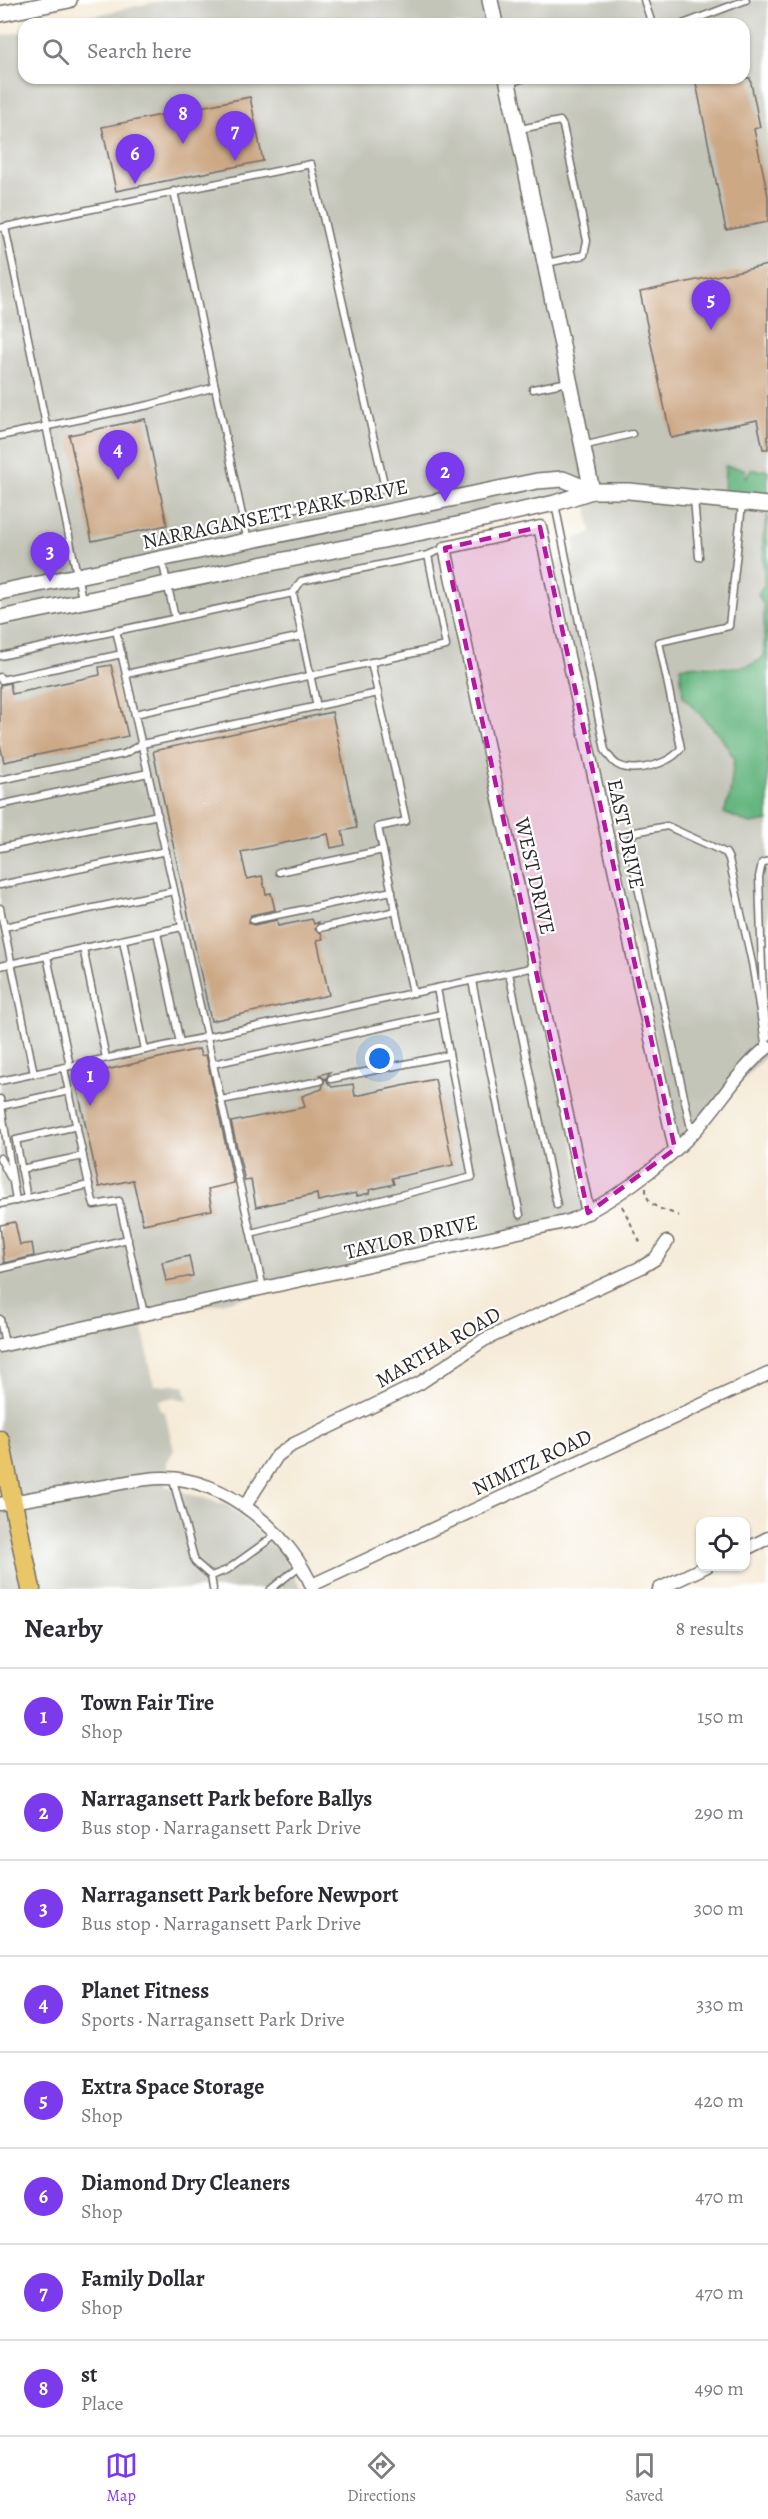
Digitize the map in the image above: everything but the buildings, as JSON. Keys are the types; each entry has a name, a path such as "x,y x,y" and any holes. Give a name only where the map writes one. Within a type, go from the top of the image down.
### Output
{"main road":[{"path":"0,1440 6,1503 31,1589"}],"street":[{"path":"0,14 32,3 69,0"},
{"path":"490,0 494,18"},
{"path":"508,84 592,491"},
{"name":"NARRAGANSETT PARK DRIVE","path":"0,592 537,481 563,479 592,491"},
{"name":"NARRAGANSETT PARK DRIVE","path":"0,618 555,503 592,491 629,491 768,505"},
{"name":"EAST DRIVE","path":"445,548 540,527 675,1149"},
{"name":"WEST DRIVE","path":"445,548 588,1213"},
{"name":"TAYLOR DRIVE","path":"3,1345 263,1290 569,1221 588,1213 616,1195 692,1134 751,1061 767,1046"},
{"name":"MARTHA ROAD","path":"245,1506 277,1456 292,1445 420,1383 484,1340 642,1267 655,1259 667,1242"},
{"name":"NIMITZ ROAD","path":"313,1587 768,1374"},
{"path":"6,1503 135,1481 173,1479 207,1488 245,1506 277,1534 301,1565 313,1587"},
{"path":"750,1547 768,1538"},
{"path":"659,1589 697,1571"}],"lane":[{"path":"644,0 650,18"},
{"path":"698,18 741,1"},
{"path":"518,130 560,121 563,126 587,241 584,255 546,263"},
{"path":"82,600 2,227 311,164 385,488 243,520"},
{"path":"174,191 248,542"},
{"path":"533,389 570,381"},
{"path":"0,436 216,387"},
{"path":"583,446 632,434"},
{"path":"694,498 699,557"},
{"path":"555,503 605,750 612,762 630,769 663,761 677,755 681,748 659,642 729,626 742,502"},
{"path":"0,656 292,593 301,581 428,555 445,548"},
{"path":"135,714 446,646 428,555"},
{"path":"162,559 175,618"},
{"path":"292,593 317,706"},
{"path":"116,630 263,1290"},
{"path":"126,674 302,636"},
{"path":"0,677 1,680 122,654"},
{"path":"371,662 406,821 378,827 413,993"},
{"path":"0,780 124,754 142,744 378,693"},
{"path":"0,805 148,773"},
{"path":"0,848 158,815"},
{"path":"692,1134 628,842 635,832 667,826 726,853 752,963 767,1046"},
{"path":"0,885 165,850"},
{"path":"279,872 383,850"},
{"path":"767,1046 759,877 762,863 768,861"},
{"path":"4,927 174,891"},
{"path":"253,920 392,891"},
{"path":"0,908 4,927 3,935 12,963 34,1074"},
{"path":"320,928 396,912"},
{"path":"0,966 182,927"},
{"path":"157,932 180,1043"},
{"path":"123,940 146,1050"},
{"path":"83,948 106,1059"},
{"path":"47,956 67,1067 69,1091 94,1205 119,1201 144,1314"},
{"path":"0,1081 536,967"},
{"path":"510,973 557,1205"},
{"path":"472,981 520,1215"},
{"path":"251,1233 472,1177 436,988"},
{"path":"213,1064 441,1014"},
{"path":"331,1079 449,1055"},
{"path":"221,1100 320,1081"},
{"path":"16,1201 1,1102 69,1091"},
{"path":"27,1198 16,1140 77,1126"},
{"path":"21,1169 83,1156"},
{"path":"0,1158 14,1183"},
{"path":"0,1204 89,1185"},
{"path":"0,1269 128,1239"},
{"path":"0,1319 3,1345"},
{"path":"173,1479 195,1562 211,1576 213,1589"},
{"path":"211,1576 227,1570 277,1534"},
{"path":"271,1589 301,1565"}],"path":[{"path":"647,1184 646,1195 653,1205 679,1216"},
{"path":"616,1195 642,1246"}],"highlighted area":[{"path":"540,527 675,1149 588,1213 535,967 445,548"}],"shaded area":[{"path":"165,0 768,0 768,470 759,468 745,480 733,466 768,512 763,539 764,585 758,594 764,605 764,656 758,663 745,667 706,664 683,696 721,737 734,758 730,794 725,813 751,824 768,821 768,1054 679,1145 551,564 574,553 574,539 591,533 586,501 441,532 589,1217 573,1227 141,1320 154,1385 184,1385 188,1400 174,1398 159,1400 160,1410 165,1413 174,1450 167,1462 165,1486 229,1506 278,1549 302,1589 0,1589 0,36 18,32 18,84 750,84 750,18 82,18"}],"green space":[{"path":"725,466 744,469 746,478 750,470 768,470 768,508 724,498"},
{"path":"768,512 768,821 751,824 724,813 730,794 734,758 721,737 683,696 680,667 690,665 746,666 756,663 764,656 764,606 758,594 764,585 763,539"}],"place":[{"name":"st","path":"183,144"},
{"name":"Family Dollar","path":"235,161"},
{"name":"Diamond Dry Cleaners","path":"135,184"},
{"name":"Extra Space Storage","path":"711,330"},
{"name":"Planet Fitness","path":"118,480"},
{"name":"Narragansett Park before Ballys","path":"445,502"},
{"name":"Narragansett Park before Newport","path":"50,582"},
{"name":"Town Fair Tire","path":"90,1106"}]}
